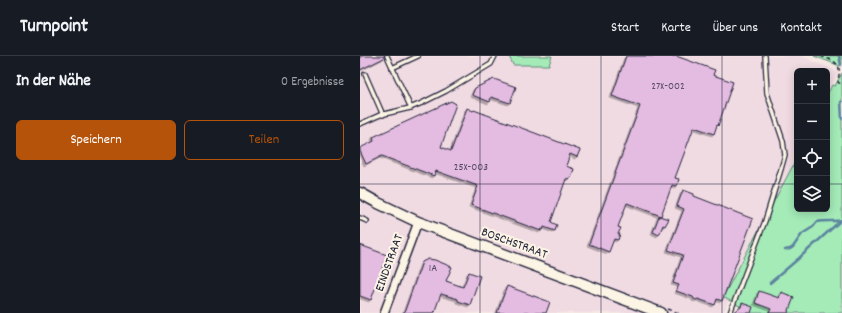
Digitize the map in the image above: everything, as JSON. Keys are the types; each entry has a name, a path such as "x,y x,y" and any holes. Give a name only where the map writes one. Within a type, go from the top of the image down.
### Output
{"street":[{"name":"BOSCHSTRAAT","path":"360,193 418,222 661,313"},
{"name":"EINDSTRAAT","path":"384,313 418,222"}],"lane":[{"path":"387,56 411,108"},
{"path":"392,68 418,56"},
{"path":"360,124 383,115 411,108 446,91 491,64 495,56"},
{"path":"730,313 765,221 785,155 783,142 767,93 765,56"},
{"path":"365,74 383,115"},
{"path":"360,218 367,221"}],"path":[{"path":"821,56 837,64 839,69 838,82 839,84 842,84"}],"shaded area":[{"path":"360,56 509,56 513,65 549,65 552,56 802,56 829,68 794,68 794,164 723,313 360,313"},
{"path":"830,68 838,72 830,89"}],"green space":[{"path":"509,56 552,56 549,65 513,65"},
{"path":"814,56 842,56 842,64 840,66"},
{"path":"842,73 842,313 752,313 723,297 794,164 794,212 830,212 830,89 832,85 835,86"}],"building":[{"path":"360,56 384,56 384,58 360,70"},
{"path":"626,56 676,56 715,70 713,75 733,82 714,134 694,127 675,178 679,179 677,186 672,185 661,216 627,203 618,227 621,228 618,234 620,234 618,240 614,239 609,252 589,244 640,106 612,96"},
{"path":"494,79 516,87 510,103 491,97 490,102 472,95 475,88"},
{"path":"451,101 456,104 441,147 451,151 467,108 580,150 577,157 570,154 566,166 574,169 571,178 566,179 551,222 557,225 555,231 544,227 541,231 471,205 478,186 436,171 434,176 382,156 366,164 360,148 374,141 373,137"},
{"path":"683,190 694,194 694,196 753,219 722,301 717,299 715,305 698,299 696,300 693,297 676,291 679,285 673,283 683,255 668,250 684,209 677,206"},
{"path":"659,216 669,219 665,226 663,225 659,235 653,232"},
{"path":"360,245 387,255 371,300 360,296"},
{"path":"428,259 435,260 452,267 446,281 463,287 469,272 480,276 470,305 458,301 458,299 441,294 434,313 404,313 422,262"},
{"path":"507,286 550,302 546,313 497,313"},
{"path":"759,291 779,298 781,292 794,297 788,313 769,313 771,309 755,303"},
{"path":"742,303 753,307 751,313 733,313 741,307"}],"waterway":[{"path":"839,56 841,65"},
{"path":"842,102 842,119"},
{"path":"785,250 793,247 802,234 813,227 817,222 842,220"},
{"path":"770,283 840,221"}]}
